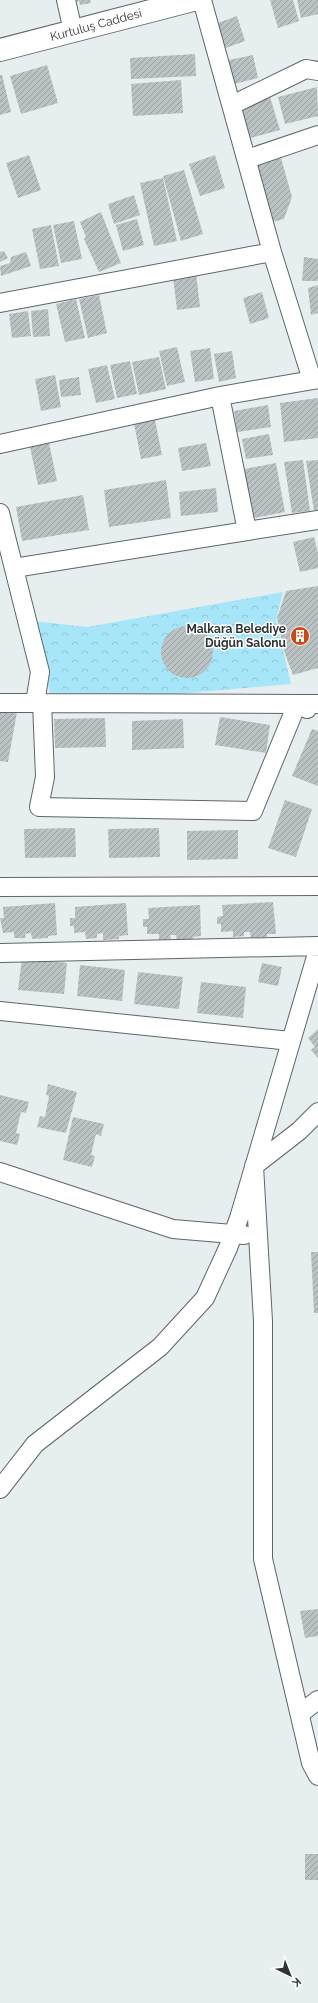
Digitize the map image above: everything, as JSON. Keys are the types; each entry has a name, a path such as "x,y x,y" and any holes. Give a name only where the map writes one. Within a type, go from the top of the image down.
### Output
{"street":[{"path":"66,0 73,31"},
{"name":"Kurtuluş Caddesi","path":"0,50 193,0"},
{"path":"0,444 220,396 315,379 272,252 202,0"},
{"path":"232,105 306,69 318,71"},
{"path":"247,159 318,135"},
{"path":"0,303 272,252"},
{"path":"220,396 247,530"},
{"path":"0,513 40,672 38,703 45,777 39,807 253,811 297,704"},
{"path":"14,568 318,520"},
{"path":"0,703 318,704"},
{"path":"297,704 318,716"},
{"path":"0,887 318,886"},
{"path":"0,953 318,946"},
{"path":"0,1489 35,1444 160,1347 204,1298 233,1234 318,950"},
{"path":"0,1011 291,1041"},
{"path":"254,1166 299,1131 318,1112"},
{"path":"254,1166 263,1322 263,1559 284,1655 301,1713 311,1763 318,1776"},
{"path":"0,1172 172,1229 233,1234 258,1238"},
{"path":"301,1713 318,1700"}],"green space":[{"path":"283,592 276,620 291,684 177,694 50,693 33,621 87,627"}],"building":[{"path":"70,0 90,0 91,3 80,5 79,1 71,3"},
{"path":"270,0 293,0 299,21 278,28"},
{"path":"297,0 318,0 318,14 301,18"},
{"path":"237,16 245,41 223,49 215,24"},
{"path":"195,54 196,76 131,79 130,58"},
{"path":"253,55 258,78 230,85 224,61"},
{"path":"47,65 58,103 21,114 10,76"},
{"path":"0,75 2,75 11,112 0,115"},
{"path":"181,80 183,113 133,116 131,84"},
{"path":"317,87 318,116 285,124 278,97"},
{"path":"270,97 280,130 247,139 238,107"},
{"path":"29,155 41,190 18,198 6,163"},
{"path":"215,155 225,188 200,196 189,164"},
{"path":"281,158 292,197 284,219 269,223 253,166"},
{"path":"184,170 203,234 181,241 163,176"},
{"path":"163,178 177,241 154,246 140,183"},
{"path":"134,195 140,215 114,224 108,204"},
{"path":"101,212 121,263 99,272 84,239 86,237 80,222"},
{"path":"137,219 144,245 123,251 116,225"},
{"path":"74,221 82,259 61,263 53,225"},
{"path":"51,225 59,266 40,269 32,229"},
{"path":"4,251 8,258 0,262 0,252"},
{"path":"26,252 31,266 1,276 0,266 10,263 11,257"},
{"path":"304,257 318,259 318,281 302,281"},
{"path":"196,273 200,307 177,310 173,277"},
{"path":"318,285 318,313 311,315 308,288"},
{"path":"262,292 269,318 250,324 243,298"},
{"path":"99,295 107,333 88,338 79,299"},
{"path":"76,299 85,338 65,342 56,304"},
{"path":"48,309 50,336 33,337 31,311"},
{"path":"28,311 31,336 12,338 9,314"},
{"path":"177,347 185,382 167,386 159,351"},
{"path":"210,348 214,379 195,382 190,351"},
{"path":"232,351 236,378 219,382 214,354"},
{"path":"159,357 166,389 139,395 132,362"},
{"path":"130,361 137,394 117,398 110,365"},
{"path":"107,365 115,399 96,403 88,369"},
{"path":"55,375 61,407 41,411 35,379"},
{"path":"79,377 81,395 61,397 59,380"},
{"path":"318,398 318,438 284,442 280,403"},
{"path":"268,405 271,427 237,432 234,411"},
{"path":"155,420 162,455 141,459 134,424"},
{"path":"269,434 273,455 246,459 242,439"},
{"path":"49,443 57,481 38,485 30,447"},
{"path":"206,443 211,466 182,471 178,448"},
{"path":"303,460 310,511 292,513 284,462"},
{"path":"318,460 318,510 314,511 306,461"},
{"path":"276,463 285,512 254,518 244,469"},
{"path":"166,480 171,518 109,527 104,490"},
{"path":"216,488 218,512 181,516 179,492"},
{"path":"83,495 89,530 22,541 16,507"},
{"path":"314,537 318,553 318,568 300,572 293,542"},
{"name":"Malkara Belediye Düğün Salonu","path":"318,586 318,668 293,675 285,654 277,618 286,591"},
{"path":"187,626 197,628 205,634 211,642 213,652 211,662 205,670 197,676 187,678 177,676 169,670 163,662 161,652 163,642 169,634 177,628"},
{"path":"0,709 17,712 8,762 0,761"},
{"path":"220,717 270,725 266,753 215,745"},
{"path":"105,718 106,747 55,748 54,719"},
{"path":"183,719 184,748 132,750 132,721"},
{"path":"312,729 318,731 318,786 292,776"},
{"path":"285,800 312,809 296,857 268,848"},
{"path":"75,828 76,857 25,858 24,829"},
{"path":"159,828 160,857 109,858 108,829"},
{"path":"238,830 238,859 187,860 187,831"},
{"path":"273,902 276,934 267,934 267,937 251,938 250,932 244,932 244,936 233,937 233,931 221,932 221,924 217,924 217,917 223,916 222,905"},
{"path":"55,903 57,935 48,936 48,938 32,939 31,933 25,934 26,938 14,938 14,932 3,933 0,918 4,918 3,907"},
{"path":"126,903 128,935 119,936 119,939 103,940 103,933 97,934 97,938 86,939 85,932 74,933 74,926 70,926 70,918 75,918 75,907"},
{"path":"200,905 201,936 193,937 193,940 177,941 176,935 170,935 171,939 159,940 159,934 147,934 147,927 143,927 143,919 149,919 148,908"},
{"path":"22,958 67,963 64,994 18,990"},
{"path":"262,963 282,967 278,986 258,982"},
{"path":"80,965 125,970 122,1001 77,996"},
{"path":"138,972 183,977 179,1009 134,1004"},
{"path":"201,982 246,987 243,1018 197,1013"},
{"path":"318,1029 318,1058 311,1050 315,1047 308,1038"},
{"path":"48,1084 77,1092 66,1133 37,1127 40,1116 45,1117 49,1096 46,1095"},
{"path":"0,1095 29,1102 26,1113 21,1112 16,1133 20,1134 17,1145 0,1141"},
{"path":"73,1117 104,1124 101,1136 96,1134 91,1155 95,1156 92,1167 63,1160"},
{"path":"311,1252 318,1252 318,1313 314,1313"},
{"path":"318,1609 318,1636 305,1638 300,1611"},
{"path":"305,1854 318,1854 318,1880 305,1880"}],"place":[{"name":"Malkara Belediye Düğün Salonu","path":"300,636"}]}
